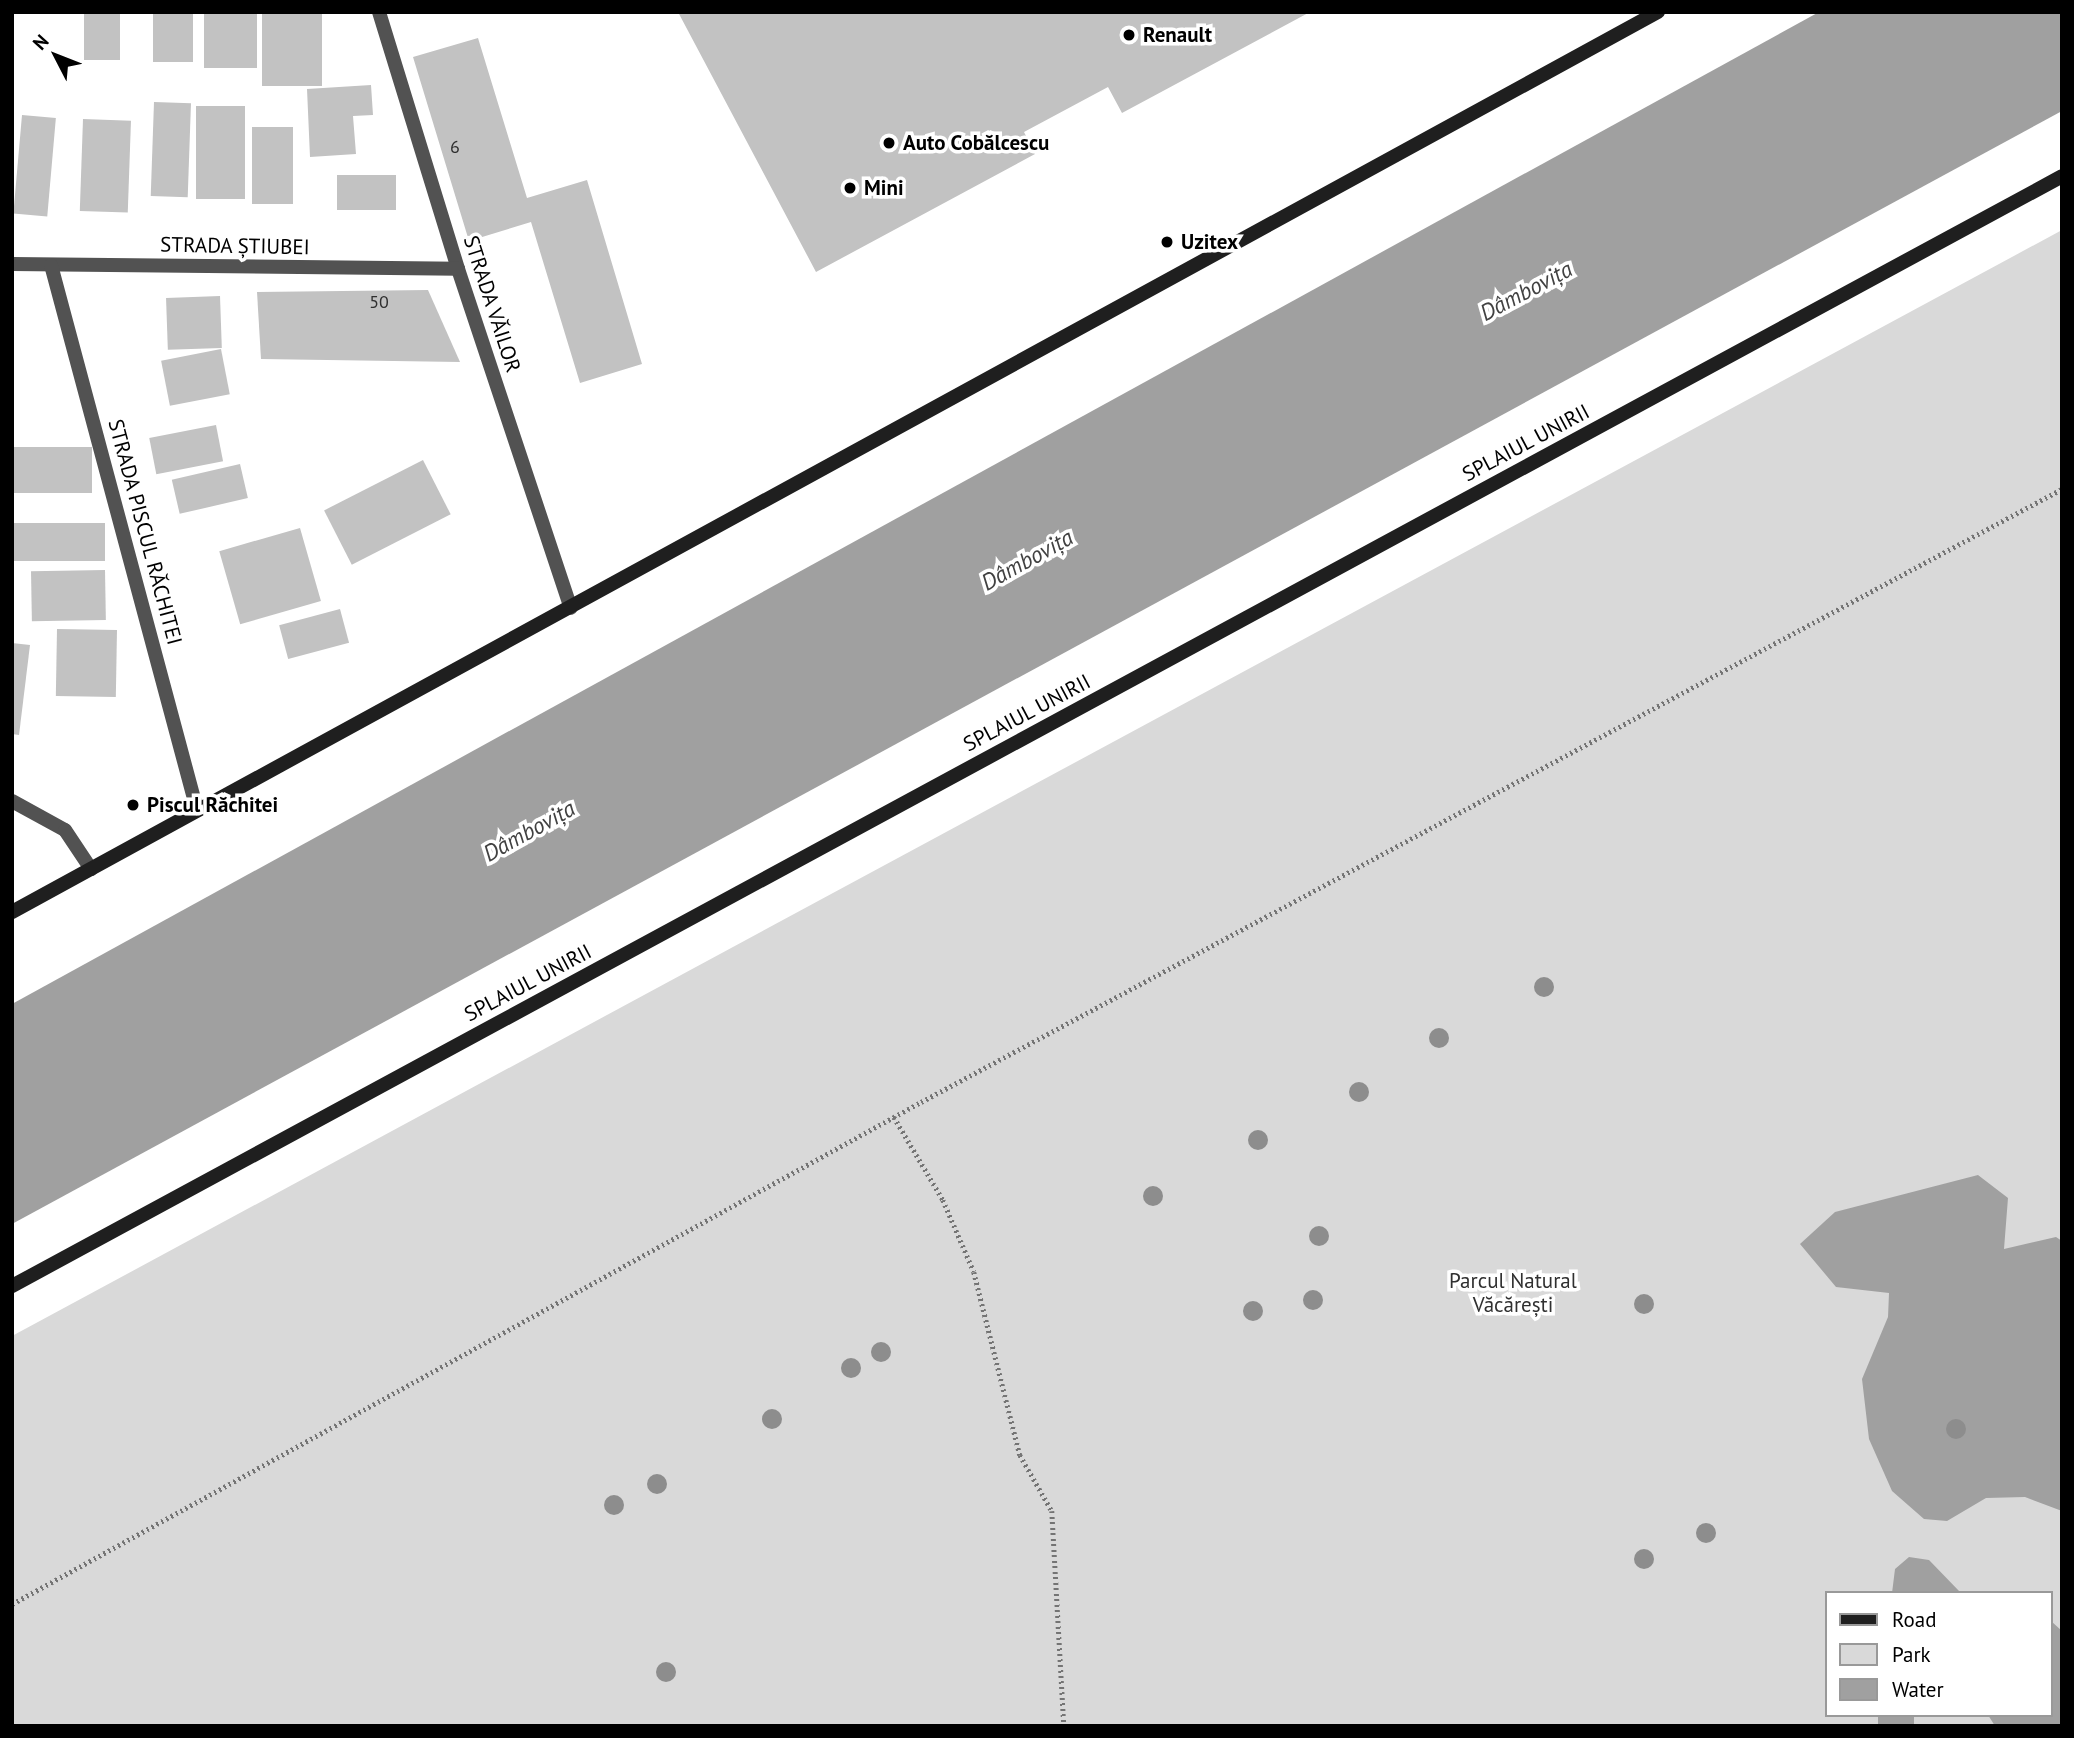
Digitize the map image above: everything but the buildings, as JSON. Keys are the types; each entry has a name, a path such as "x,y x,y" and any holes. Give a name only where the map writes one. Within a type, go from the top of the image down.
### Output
{"main road":[{"path":"12,912 1655,13"},
{"name":"SPLAIUL UNIRII","path":"12,1286 2062,176"}],"street":[{"name":"STRADA VĂILOR","path":"379,12 458,270 571,608"},
{"name":"STRADA ȘTIUBEI","path":"12,264 458,270"},
{"name":"STRADA PISCUL RĂCHITEI","path":"51,265 197,810"},
{"path":"12,801 65,830 91,869"}],"path":[{"path":"12,1604 894,1117 2062,489"},
{"path":"894,1117 943,1200 974,1272 1020,1455 1052,1511 1064,1726"}],"green space":[{"name":"Parcul Natural Văcărești","path":"2062,230 2062,1726 12,1726 12,1336"}],"water":[{"name":"Dâmbovița","path":"1819,12 2062,12 2062,111 12,1224 12,1004"},
{"path":"1978,1175 2008,1198 2004,1249 2056,1237 2062,1241 2062,1511 2025,1497 1986,1498 1947,1521 1924,1519 1892,1491 1869,1439 1862,1379 1888,1317 1889,1293 1836,1287 1800,1244 1835,1212"},
{"path":"1909,1557 1929,1560 1959,1591 1892,1591 1895,1569"},
{"path":"2053,1623 2062,1631 2062,1726 1995,1726 1989,1717 2053,1717"},
{"path":"1878,1717 1914,1717 1914,1726 1878,1726"}],"place":[{"name":"Renault","path":"1129,35"},
{"name":"Auto Cobălcescu","path":"889,143"},
{"name":"Mini","path":"850,188"},
{"name":"Uzitex","path":"1167,242"},
{"name":"Piscul Răchitei","path":"133,805"}]}
